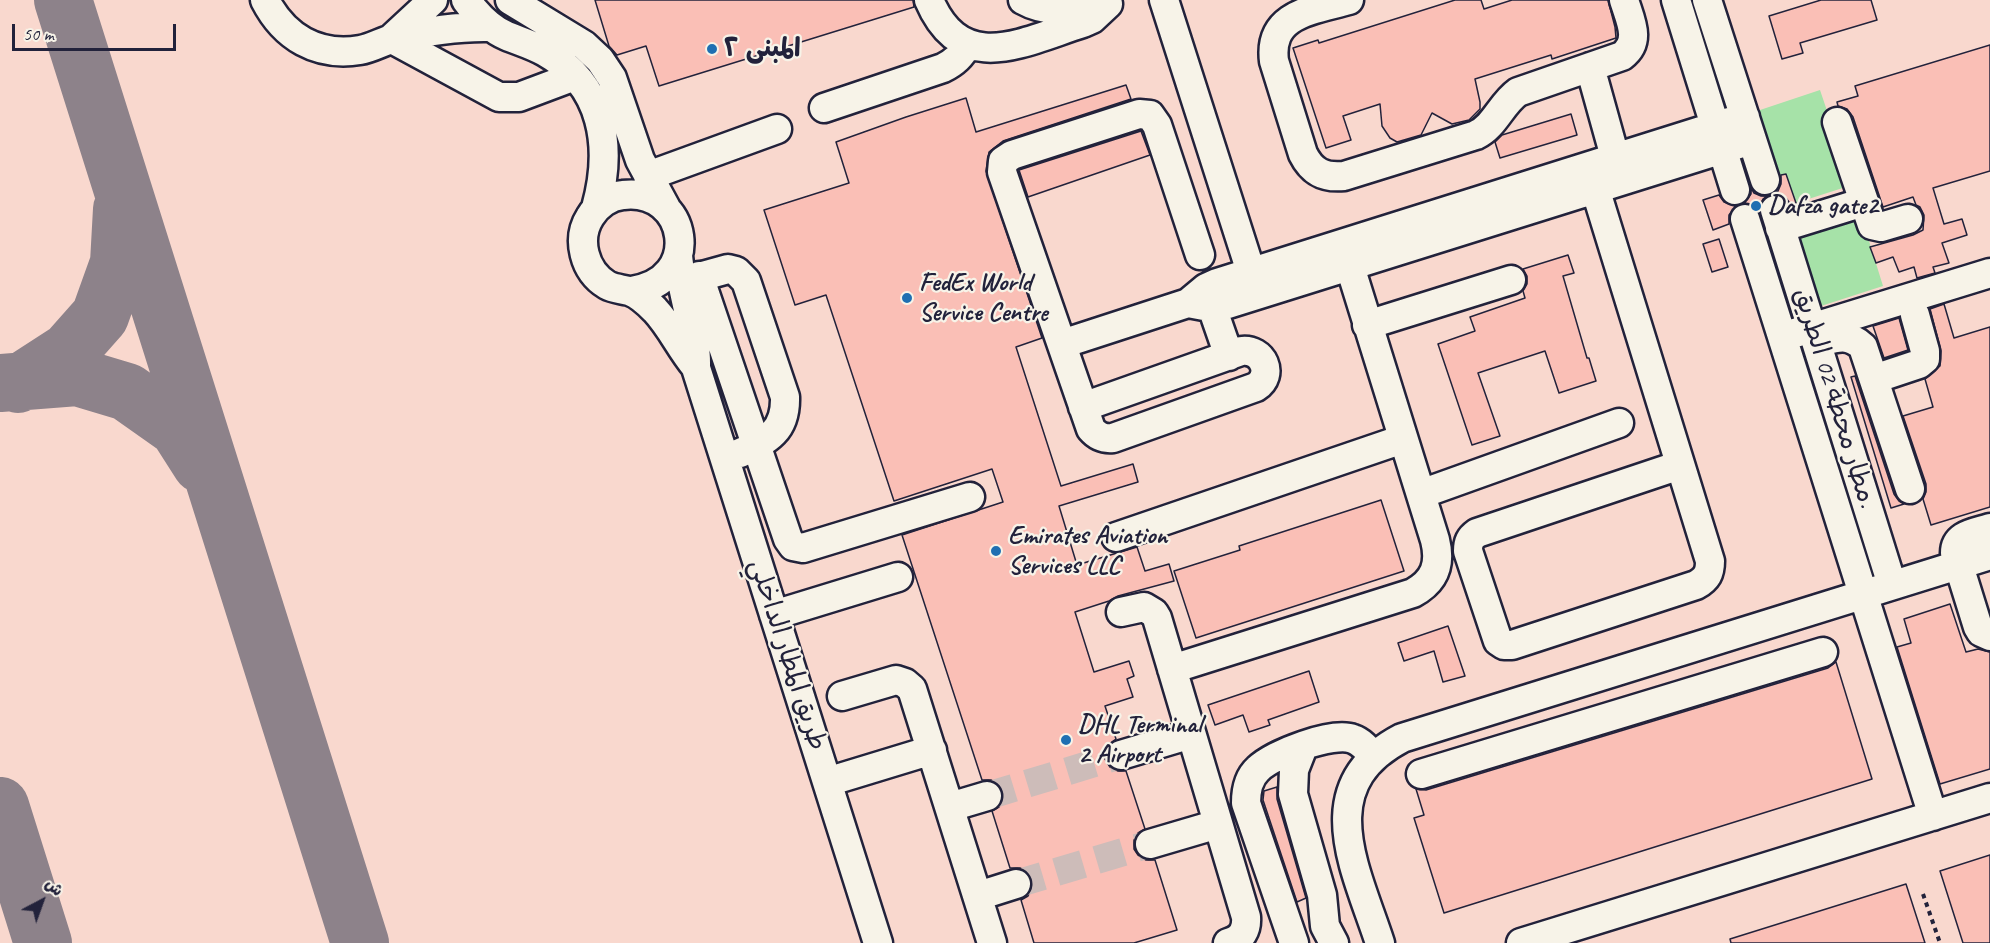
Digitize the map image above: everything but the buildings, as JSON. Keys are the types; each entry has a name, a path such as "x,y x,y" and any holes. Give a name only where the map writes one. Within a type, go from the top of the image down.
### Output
{"street":[{"path":"265,0 273,16 290,34 312,46 336,52 361,50 392,39 440,29 491,27"},
{"path":"392,39 433,0"},
{"path":"466,0 491,27 504,35 543,50 558,60 576,76 593,103 603,136 605,166 596,208 584,230 583,242 587,261 597,277 607,284 631,291 644,290 666,277 674,267 686,271 728,269 742,275 746,281 781,386 785,406 780,424 766,440 725,460"},
{"path":"510,0 544,8 600,60 612,78 648,176 674,218 686,271 756,445 790,543 803,548 970,497"},
{"path":"929,0 936,16 949,33 967,45 988,49 1009,46 1083,23 1115,2"},
{"path":"1023,0 1032,5 1051,9 1079,9 1115,2"},
{"path":"1164,0 1251,272"},
{"path":"1349,0 1292,18 1278,32 1273,51 1274,61 1303,154 1309,165 1319,173 1331,177 1344,176 1476,135 1489,126 1506,102 1518,92 1622,56 1633,44 1633,29 1624,0"},
{"path":"1676,0 1735,190"},
{"path":"1713,2 1765,180"},
{"path":"392,39 499,97 519,97 576,76"},
{"path":"824,108 944,68 962,54 967,45"},
{"path":"1590,67 1615,157"},
{"path":"1083,407 1247,350 1262,358 1266,371 1263,382 1256,387 1113,438 1106,439 1095,434 1083,407 1002,172 1001,167 1007,157 1139,114 1150,116 1157,125 1200,255"},
{"path":"1837,122 1870,221 1876,227 1908,219"},
{"path":"1062,344 1200,305 1225,305 1346,255 1615,157 1719,137 1749,128"},
{"path":"648,176 777,129"},
{"path":"1229,356 1200,305 1206,288 1251,272 1346,255 1595,189 1652,181 1719,137"},
{"path":"1595,189 1710,561 1710,571 1705,580 1696,585 1512,645 1504,645 1498,641 1468,551 1471,537 1477,533 1680,465"},
{"path":"596,208 619,195 631,194 656,200 666,208"},
{"name":"مطار محطة 02 الطريق.","path":"1864,202 1778,219 1892,585"},
{"name":"مطار محطة 02 الطريق.","path":"1745,219 1933,816"},
{"path":"1172,669 1413,593 1430,581 1435,572 1438,551 1346,255"},
{"name":"طريق المطار الداخلي","path":"686,271 696,346 696,368"},
{"path":"1814,335 1990,273"},
{"path":"1367,325 1511,280"},
{"name":"طريق المطار الداخلي","path":"631,291 644,299 664,321 696,368 878,943"},
{"path":"1874,379 1919,364 1925,359 1915,315"},
{"path":"1782,338 1814,335 1847,337 1856,340 1863,347 1910,489"},
{"path":"1421,494 1619,423"},
{"path":"1116,537 1403,439"},
{"path":"1990,528 1959,539 1955,545 1955,553 1978,627 1981,632 1990,636"},
{"path":"1344,943 1378,937 1348,841 1346,826 1347,811 1355,782 1374,757 1387,746 1402,738 1990,555"},
{"path":"774,615 898,577"},
{"path":"1121,612 1144,607 1154,613 1246,917 1244,931 1234,941 1228,943"},
{"path":"1718,640 1731,680"},
{"path":"1421,774 1823,652"},
{"path":"842,696 896,680 912,689 992,943"},
{"path":"1500,708 1511,746"},
{"path":"1121,755 1191,735"},
{"path":"1294,943 1246,803 1246,791 1250,779 1257,769 1281,754 1330,737 1353,738 1363,744 1374,757"},
{"path":"1302,747 1294,770 1293,794 1322,895 1325,926 1334,943"},
{"path":"827,782 932,750"},
{"path":"950,807 987,796"},
{"path":"1521,943 1990,798"},
{"path":"1150,844 1218,824"},
{"path":"978,896 1016,884"}],"path":[{"path":"1923,894 1940,943"}],"shaded area":[{"path":"0,0 1990,0 1990,943 0,943"}],"green space":[{"path":"1820,90 1852,185 1796,203 1786,174 1776,177 1754,112"},
{"path":"1854,218 1865,228 1883,286 1818,307 1789,236"}],"taxiway":[{"path":"63,0 360,943"},
{"path":"18,384 69,351 100,316 119,263 122,209"},
{"path":"0,383 77,377 127,392 178,428 201,464"},
{"path":"0,806 43,943"}],"tunnel":[{"path":"987,796 1121,755"},
{"path":"1016,884 1150,844"}],"place":[{"name":"المبنى ٢","path":"712,49"},
{"name":"Dafza gate2","path":"1756,206"},
{"name":"FedEx World Service Centre","path":"907,298"},
{"name":"Emirates Aviation Services LLC","path":"996,551"},
{"name":"DHL Terminal 2 Airport","path":"1066,740"}]}
